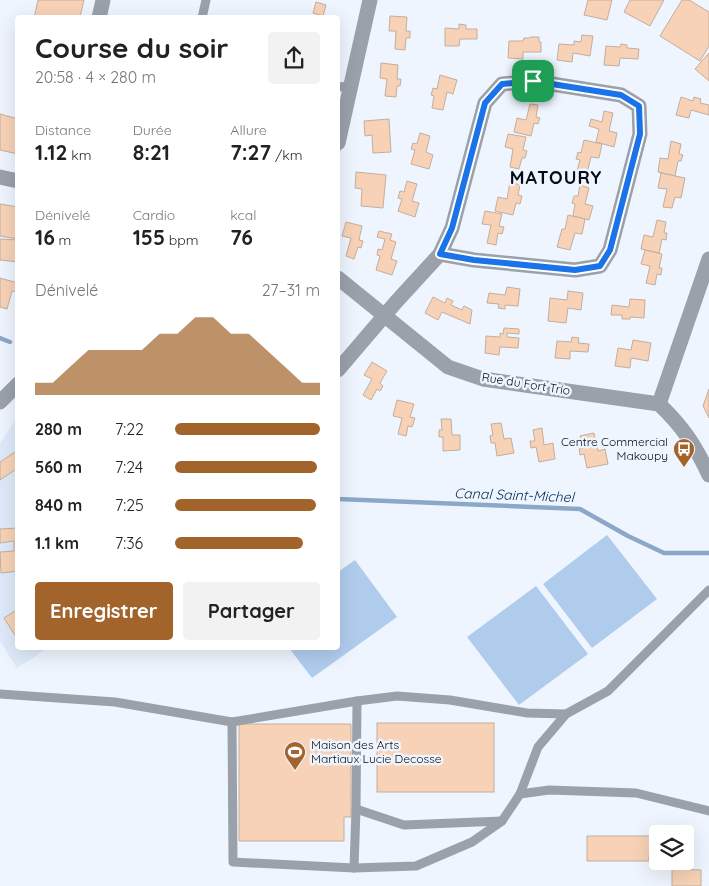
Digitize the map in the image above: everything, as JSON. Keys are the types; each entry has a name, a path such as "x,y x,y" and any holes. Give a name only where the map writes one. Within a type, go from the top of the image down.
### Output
{"street":[{"path":"100,15 103,0"},
{"path":"340,124 344,87 370,0"},
{"path":"340,368 440,254 452,228 485,103 502,84 533,81 621,95 639,106 640,134 610,250 600,266 575,270 474,260 440,254"},
{"path":"0,177 15,181"},
{"path":"709,259 659,404 676,421 698,450 709,475"},
{"name":"Rue du Fort Trio","path":"340,280 448,367 483,379 659,404"},
{"path":"0,402 15,387"}],"lane":[{"path":"203,15 206,0"},
{"path":"232,722 233,862 354,868 416,866 472,842 502,821 520,794 538,747 566,714 608,690 709,590"},
{"path":"0,694 115,702 232,722 397,696 450,700 526,712 566,714"},
{"path":"354,868 357,701"},
{"path":"520,794 549,790 636,793 709,811"},
{"path":"356,809 404,826 502,821"}],"shaded area":[{"path":"15,421 15,650 45,650 17,668 0,641 0,443"},
{"path":"607,535 657,599 592,648 543,584"},
{"path":"355,560 397,617 312,678 291,650 340,650 340,571"},
{"path":"536,586 588,654 519,705 467,637"}],"building":[{"path":"38,0 84,0 80,15 35,15"},
{"path":"588,0 612,0 607,20 584,15"},
{"path":"630,0 664,0 650,26 624,12"},
{"path":"682,0 689,0 709,12 709,46 700,61 660,36"},
{"path":"316,2 326,5 323,15 313,13"},
{"path":"390,16 407,17 406,31 410,31 410,38 406,38 405,50 395,49 396,31 389,31"},
{"path":"459,24 466,25 466,29 477,29 477,39 460,39 459,46 445,46 445,28 459,29"},
{"path":"582,35 593,36 590,56 573,53 572,62 557,60 559,44 574,45 574,41 581,42"},
{"path":"539,37 541,52 523,52 523,59 508,58 509,41 523,41 524,38"},
{"path":"621,44 627,45 627,48 639,49 638,59 620,58 619,66 604,65 606,46 620,47"},
{"path":"709,53 709,81 695,69"},
{"path":"381,63 398,65 397,79 401,79 400,86 397,86 396,97 385,96 387,79 380,78"},
{"path":"440,75 457,80 453,94 447,92 443,110 432,108 434,96 431,95 433,88 437,89"},
{"path":"681,97 693,101 694,97 701,99 700,103 709,105 709,115 691,110 689,118 676,115"},
{"path":"530,104 538,105 536,117 540,118 538,124 534,123 531,136 514,132 517,118 526,120"},
{"path":"604,111 613,113 609,131 617,133 614,147 596,142 599,129 589,126 591,119 602,122"},
{"path":"0,114 15,118 15,153 0,150"},
{"path":"389,119 391,152 373,153 372,135 365,136 364,121"},
{"path":"420,133 430,136 426,152 433,155 429,169 411,164 415,150 411,149 413,143 417,144"},
{"path":"508,134 526,137 523,150 527,151 525,158 522,158 519,169 510,167 513,149 505,147"},
{"path":"584,140 602,144 599,158 591,157 587,173 577,171 580,160 576,159 578,152 581,153"},
{"path":"671,141 681,144 679,154 683,155 681,161 678,161 675,176 658,172 660,158 668,159"},
{"path":"356,172 386,175 383,208 361,206 362,189 355,188"},
{"path":"661,173 685,178 681,198 675,197 672,208 663,207 667,189 658,188"},
{"path":"407,181 417,184 412,201 419,203 415,217 398,211 402,199 398,198 400,191 404,192"},
{"path":"510,182 520,185 518,195 522,196 520,204 516,203 513,215 495,211 498,197 507,199"},
{"path":"580,185 589,188 585,204 593,206 589,220 573,216 575,204 572,203 574,196 578,196"},
{"path":"0,204 15,206 15,238 0,236"},
{"path":"485,211 502,214 499,226 504,227 502,234 498,233 496,245 487,243 491,225 482,224"},
{"path":"568,215 585,219 582,234 575,233 570,250 557,247 562,229 565,229"},
{"path":"657,220 666,222 664,233 667,233 666,240 662,239 659,253 641,249 644,235 653,237"},
{"path":"346,222 362,226 359,240 363,241 361,248 358,247 354,259 346,256 351,238 342,236"},
{"path":"379,231 392,234 390,240 396,242 391,259 397,261 392,275 376,270 380,256 377,255 378,249 382,250 385,239 377,237"},
{"path":"0,239 15,240 15,262 0,260"},
{"path":"645,250 662,254 659,268 662,268 661,275 657,274 655,285 646,283 650,266 641,264"},
{"path":"0,278 15,282 15,292 12,291 7,309 0,307"},
{"path":"507,287 520,289 518,306 505,305 505,309 498,308 499,304 487,303 489,293 505,295"},
{"path":"568,291 583,293 581,310 568,308 566,323 548,321 550,298 567,300"},
{"path":"433,297 445,303 447,298 453,301 451,305 462,310 464,306 472,310 470,324 442,312 438,320 425,313"},
{"path":"630,299 645,300 644,318 630,317 630,319 622,319 622,315 611,315 612,305 629,307"},
{"path":"504,328 519,329 519,334 507,333 507,337 519,338 518,348 500,347 499,355 485,353 486,336 500,337 500,333 503,334"},
{"path":"572,337 579,338 578,343 589,344 588,352 570,351 570,359 555,358 557,341 571,342"},
{"path":"633,340 651,343 648,361 631,358 630,368 615,366 618,348 631,350"},
{"path":"372,362 387,371 380,383 383,386 380,391 377,389 371,400 363,395 372,379 364,375"},
{"path":"709,389 709,418 703,406"},
{"path":"397,400 414,404 410,417 415,418 412,427 408,426 406,436 398,434 402,418 393,416"},
{"path":"441,419 451,419 452,435 460,435 460,450 443,451 443,437 439,437 439,430 442,430"},
{"path":"501,423 504,439 511,438 514,453 497,456 495,443 491,443 490,436 493,435 491,424"},
{"path":"542,428 544,445 553,443 555,459 539,462 536,447 531,448 530,441 535,441 533,430"},
{"path":"594,433 598,451 605,449 608,464 587,468 584,454 580,455 579,449 583,448 580,436"},
{"path":"15,452 15,470 0,480 0,462"},
{"path":"15,528 15,571 1,573 0,552 14,551 14,541 0,543 0,529"},
{"path":"15,611 15,635 4,618"},
{"path":"377,723 494,723 494,792 377,792"},
{"name":"Maison des Arts Martiaux Lucie Decosse","path":"239,724 351,724 351,817 344,817 344,841 239,841"},
{"path":"587,836 649,836 649,861 587,861"},
{"path":"672,870 701,870 701,886 672,886"}],"waterway":[{"name":"Canal Saint-Michel","path":"0,338 10,342"},
{"name":"Canal Saint-Michel","path":"340,499 580,509 628,536 664,553 709,553"}],"place":[{"name":"Centre Commercial Makoupy","path":"684,468"},
{"name":"Maison des Arts Martiaux Lucie Decosse","path":"295,771"}],"district":[{"name":"MATOURY","path":"556,178"}],"route":[{"path":"533,81 621,95 639,106 640,134 610,250 600,266 575,270 474,260 440,254 452,228 485,103 502,84 533,81"}]}
